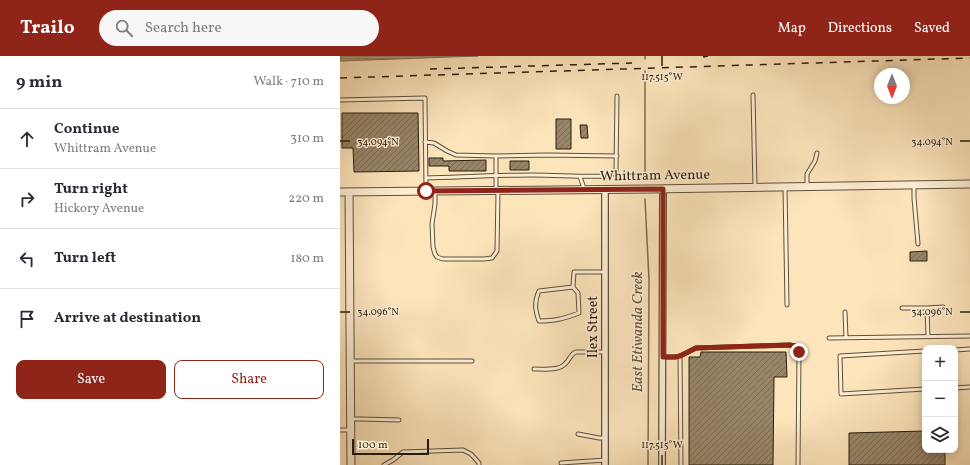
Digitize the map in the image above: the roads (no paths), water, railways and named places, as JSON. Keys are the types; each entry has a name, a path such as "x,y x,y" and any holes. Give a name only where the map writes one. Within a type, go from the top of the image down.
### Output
{"street":[{"name":"Whittram Avenue","path":"340,192 605,190 970,184"},
{"path":"662,465 663,189"},
{"name":"Ilex Street","path":"605,190 605,463"},
{"path":"349,192 351,465"}],"lane":[{"path":"753,95 754,188"},
{"path":"426,178 564,175 580,177 611,175 616,171 616,96"},
{"path":"340,100 424,98 426,191"},
{"path":"425,142 434,143 456,155 616,156"},
{"path":"806,187 806,174 815,161 817,153"},
{"path":"435,191 432,224 433,247 435,254 443,259 492,258 497,251 496,156"},
{"path":"580,177 584,190"},
{"path":"914,185 918,244"},
{"path":"785,187 787,305"},
{"path":"573,287 539,291 536,298 536,312 539,321 553,321 579,313 578,293 573,287 574,272 605,272"},
{"path":"902,308 943,307"},
{"path":"927,308 928,337"},
{"path":"845,312 846,338"},
{"path":"829,338 970,336"},
{"path":"663,357 680,356 696,348 795,346 799,352 798,465"},
{"path":"958,350 970,349"},
{"path":"922,351 840,356 841,394 922,389"},
{"path":"534,369 552,369 561,366 568,361 572,354 576,352 605,352"},
{"path":"680,356 681,465"},
{"path":"350,361 472,361"},
{"path":"958,388 970,387"},
{"path":"351,420 399,420"},
{"path":"340,430 351,430"},
{"path":"578,434 605,438"},
{"path":"386,464 403,452 463,450 471,454 479,465"},
{"path":"561,463 605,463"}],"waterway":[{"name":"East Etiwanda Creek","path":"645,71 645,178"},
{"name":"East Etiwanda Creek","path":"645,199 649,280 648,465"}],"railway":[{"path":"703,57 708,56"},
{"path":"340,78 970,58"},
{"path":"430,69 632,63"}]}
